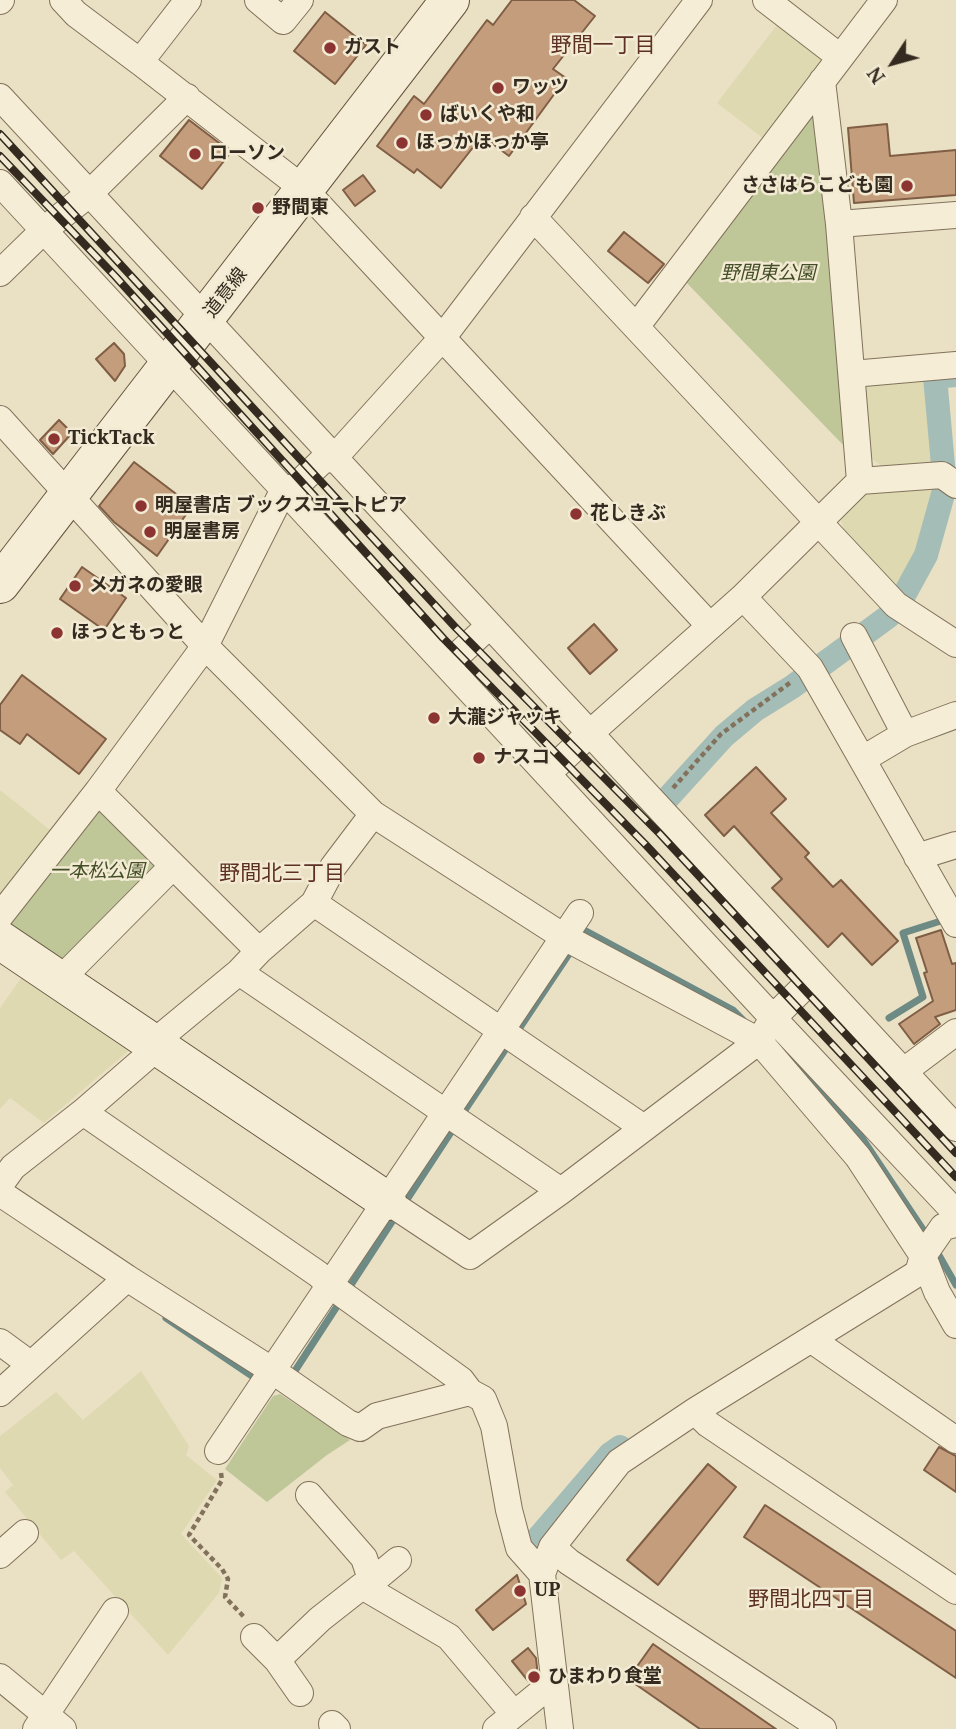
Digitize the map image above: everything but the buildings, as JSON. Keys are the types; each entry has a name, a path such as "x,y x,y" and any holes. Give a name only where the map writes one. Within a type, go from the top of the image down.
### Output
{"street":[{"path":"63,0 76,14 305,190 710,626"},
{"path":"140,62 188,0"},
{"path":"258,0 283,21 300,0"},
{"name":"道意線","path":"0,584 450,0"},
{"path":"284,489 295,487 322,461 334,458 443,337 699,0"},
{"path":"766,0 840,57"},
{"path":"636,327 884,0"},
{"path":"822,81 839,224 860,481"},
{"path":"0,97 956,1128"},
{"path":"0,273 44,230 90,193 187,97"},
{"path":"0,183 956,1213"},
{"path":"839,224 956,215"},
{"path":"533,217 896,605 956,644"},
{"path":"852,374 956,365"},
{"path":"0,419 205,646 373,814 564,937 759,1041 858,1157 937,1240 937,1292 956,1325"},
{"path":"547,774 743,597 860,481 942,475 956,485"},
{"path":"0,916 98,791 205,646 284,489"},
{"path":"743,597 810,668 956,924"},
{"path":"447,665 489,626"},
{"path":"856,639 905,734"},
{"path":"863,759 905,734 956,716"},
{"path":"98,791 259,951"},
{"path":"0,1185 13,1167 83,1112 158,1046 164,1034 239,972 314,903 333,867 373,814"},
{"path":"917,857 956,845"},
{"path":"61,979 172,867"},
{"path":"314,903 644,1128"},
{"path":"218,1451 580,913"},
{"path":"0,940 470,1256 561,1191 759,1041 773,1018 815,976"},
{"path":"239,972 561,1191"},
{"path":"904,1071 956,1032"},
{"path":"83,1112 318,1274 461,1380 470,1392 483,1399 494,1426 509,1510 519,1548 542,1574"},
{"path":"0,1193 348,1423 360,1428 377,1416 470,1392"},
{"path":"559,1729 542,1574 552,1547 620,1462 695,1411 918,1273 937,1240"},
{"path":"0,1393 127,1278"},
{"path":"812,1340 956,1440"},
{"path":"0,1342 30,1364"},
{"path":"695,1411 708,1424 956,1591"},
{"path":"309,1495 364,1558 370,1576 369,1586"},
{"path":"0,1555 25,1532"},
{"path":"552,1547 569,1562 823,1729"},
{"path":"369,1586 398,1560"},
{"path":"277,1660 341,1602 362,1586 369,1586 449,1637 505,1722 539,1694 555,1688"},
{"path":"0,1677 48,1723 115,1611"},
{"path":"254,1637 277,1660 300,1693"}],"path":[{"path":"657,805 721,734 810,668"},
{"path":"218,1451 222,1480 189,1535 222,1569 228,1579 225,1597 254,1629 254,1637"}],"shaded area":[{"path":"777,25 821,56 822,63 764,139 717,103"},
{"path":"927,375 933,464 882,466 869,457 864,389 871,382"},
{"path":"934,489 920,555 895,590 847,536 840,519 868,492"},
{"path":"0,790 50,830 0,899"},
{"path":"24,974 133,1047 44,1123 10,1098 0,1109 0,1008"},
{"path":"141,1371 189,1446 186,1455 217,1480 181,1534 222,1578 219,1593 168,1655 74,1551 61,1560 5,1492 13,1485 0,1468 0,1436 56,1392 83,1420"}],"green space":[{"name":"野間東公園","path":"816,105 847,449 683,279"},
{"name":"一本松公園","path":"100,807 158,865 66,964 6,927"},
{"path":"280,1394 350,1440 267,1502 225,1469 273,1396"}],"waterway":[{"path":"665,801 724,736 755,710 792,687 889,616 903,597 926,555 945,487 935,377 956,375"},
{"path":"889,1018 923,997 903,933 947,919"},
{"path":"580,939 586,931 733,1010 743,1020"},
{"path":"461,1116 573,948"},
{"path":"797,1067 854,1126 928,1237"},
{"path":"404,1204 455,1126"},
{"path":"291,1377 397,1214"},
{"path":"936,1250 956,1285"},
{"path":"166,1318 258,1380"},
{"path":"532,1545 610,1454 620,1447"}],"railway":[{"path":"0,134 456,628 660,834 956,1153"},
{"path":"0,156 115,276 443,638 645,844 956,1177"}],"place":[{"name":"ガスト","path":"330,48"},
{"name":"ワッツ","path":"498,88"},
{"name":"ばいくや和","path":"426,115"},
{"name":"ほっかほっか亭","path":"402,143"},
{"name":"ローソン","path":"195,154"},
{"name":"ささはらこども園","path":"907,186"},
{"name":"野間東","path":"258,208"},
{"name":"TickTack","path":"54,439"},
{"name":"明屋書店 ブックスユートピア","path":"141,506"},
{"name":"花しきぶ","path":"576,514"},
{"name":"明屋書房","path":"150,532"},
{"name":"メガネの愛眼","path":"75,586"},
{"name":"ほっともっと","path":"57,633"},
{"name":"大瀧ジャッキ","path":"434,718"},
{"name":"ナスコ","path":"479,758"},
{"name":"UP","path":"520,1591"},
{"name":"ひまわり食堂","path":"534,1677"}],"district":[{"name":"野間一丁目","path":"603,46"},
{"name":"野間北三丁目","path":"282,874"},
{"name":"野間北四丁目","path":"811,1600"}]}
